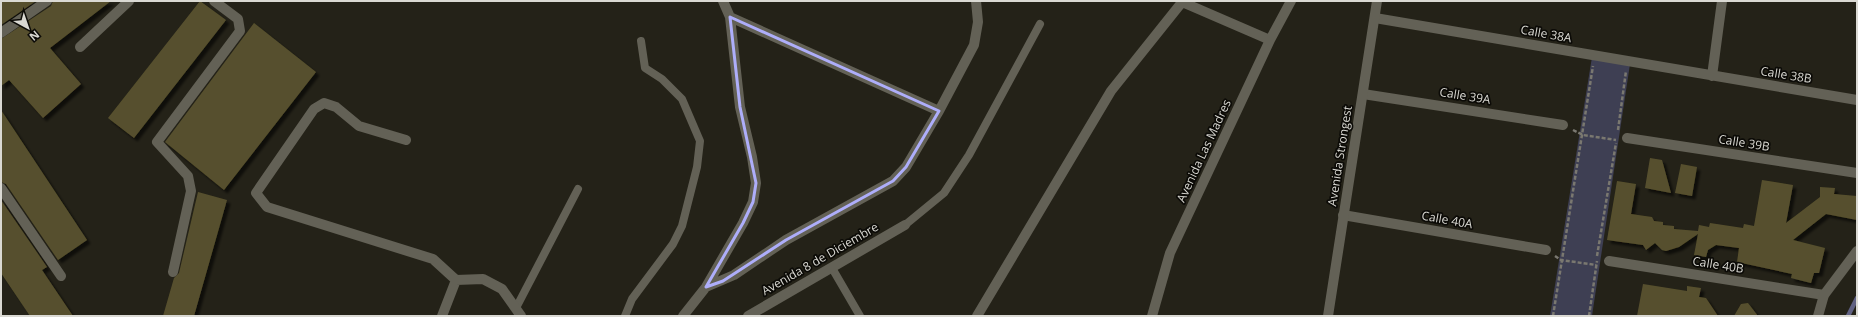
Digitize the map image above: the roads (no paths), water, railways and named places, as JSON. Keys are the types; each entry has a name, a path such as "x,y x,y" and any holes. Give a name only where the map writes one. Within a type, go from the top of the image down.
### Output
{"street":[{"path":"1,34 47,1"},
{"path":"80,47 129,1"},
{"path":"173,272 191,190 188,176 157,142 240,31 238,19 214,1"},
{"path":"683,316 706,287 743,223 753,202 756,183 752,157 740,107 730,17 722,1"},
{"path":"706,287 734,275 786,240 893,181 906,167 939,111 974,45 978,22 976,1"},
{"name":"Avenida Las Madres","path":"1152,316 1170,253 1270,40 1291,1"},
{"name":"Avenida Strongest","path":"1328,316 1377,1"},
{"path":"1712,76 1722,1"},
{"path":"977,316 1111,91 1182,2 1270,40"},
{"path":"730,17 939,111"},
{"name":"Calle 38A","path":"1375,18 1627,60 1712,76"},
{"name":"Calle 38B","path":"1712,76 1857,100"},
{"name":"Calle 39A","path":"1363,94 1563,125"},
{"path":"406,140 359,126 336,107 324,103 314,109 256,193 266,207 434,259 456,280 483,279 502,289 519,312"},
{"name":"Calle 39B","path":"1627,138 1857,174"},
{"path":"1,188 61,276"},
{"name":"Calle 40A","path":"1343,215 1546,250"},
{"name":"Avenida 8 de Diciembre","path":"748,316 906,225"},
{"path":"1818,316 1824,295 1857,252"},
{"name":"Calle 40B","path":"1609,261 1824,295"},
{"path":"442,316 456,280"}],"lane":[{"path":"906,225 944,193 969,155 1040,24"},
{"path":"625,316 632,298 672,244 682,226 697,167 700,141 682,99 662,79 645,68 641,41"},
{"path":"519,312 578,189"},
{"path":"832,268 860,316"}],"waterway":[{"path":"1848,316 1857,298"}]}
